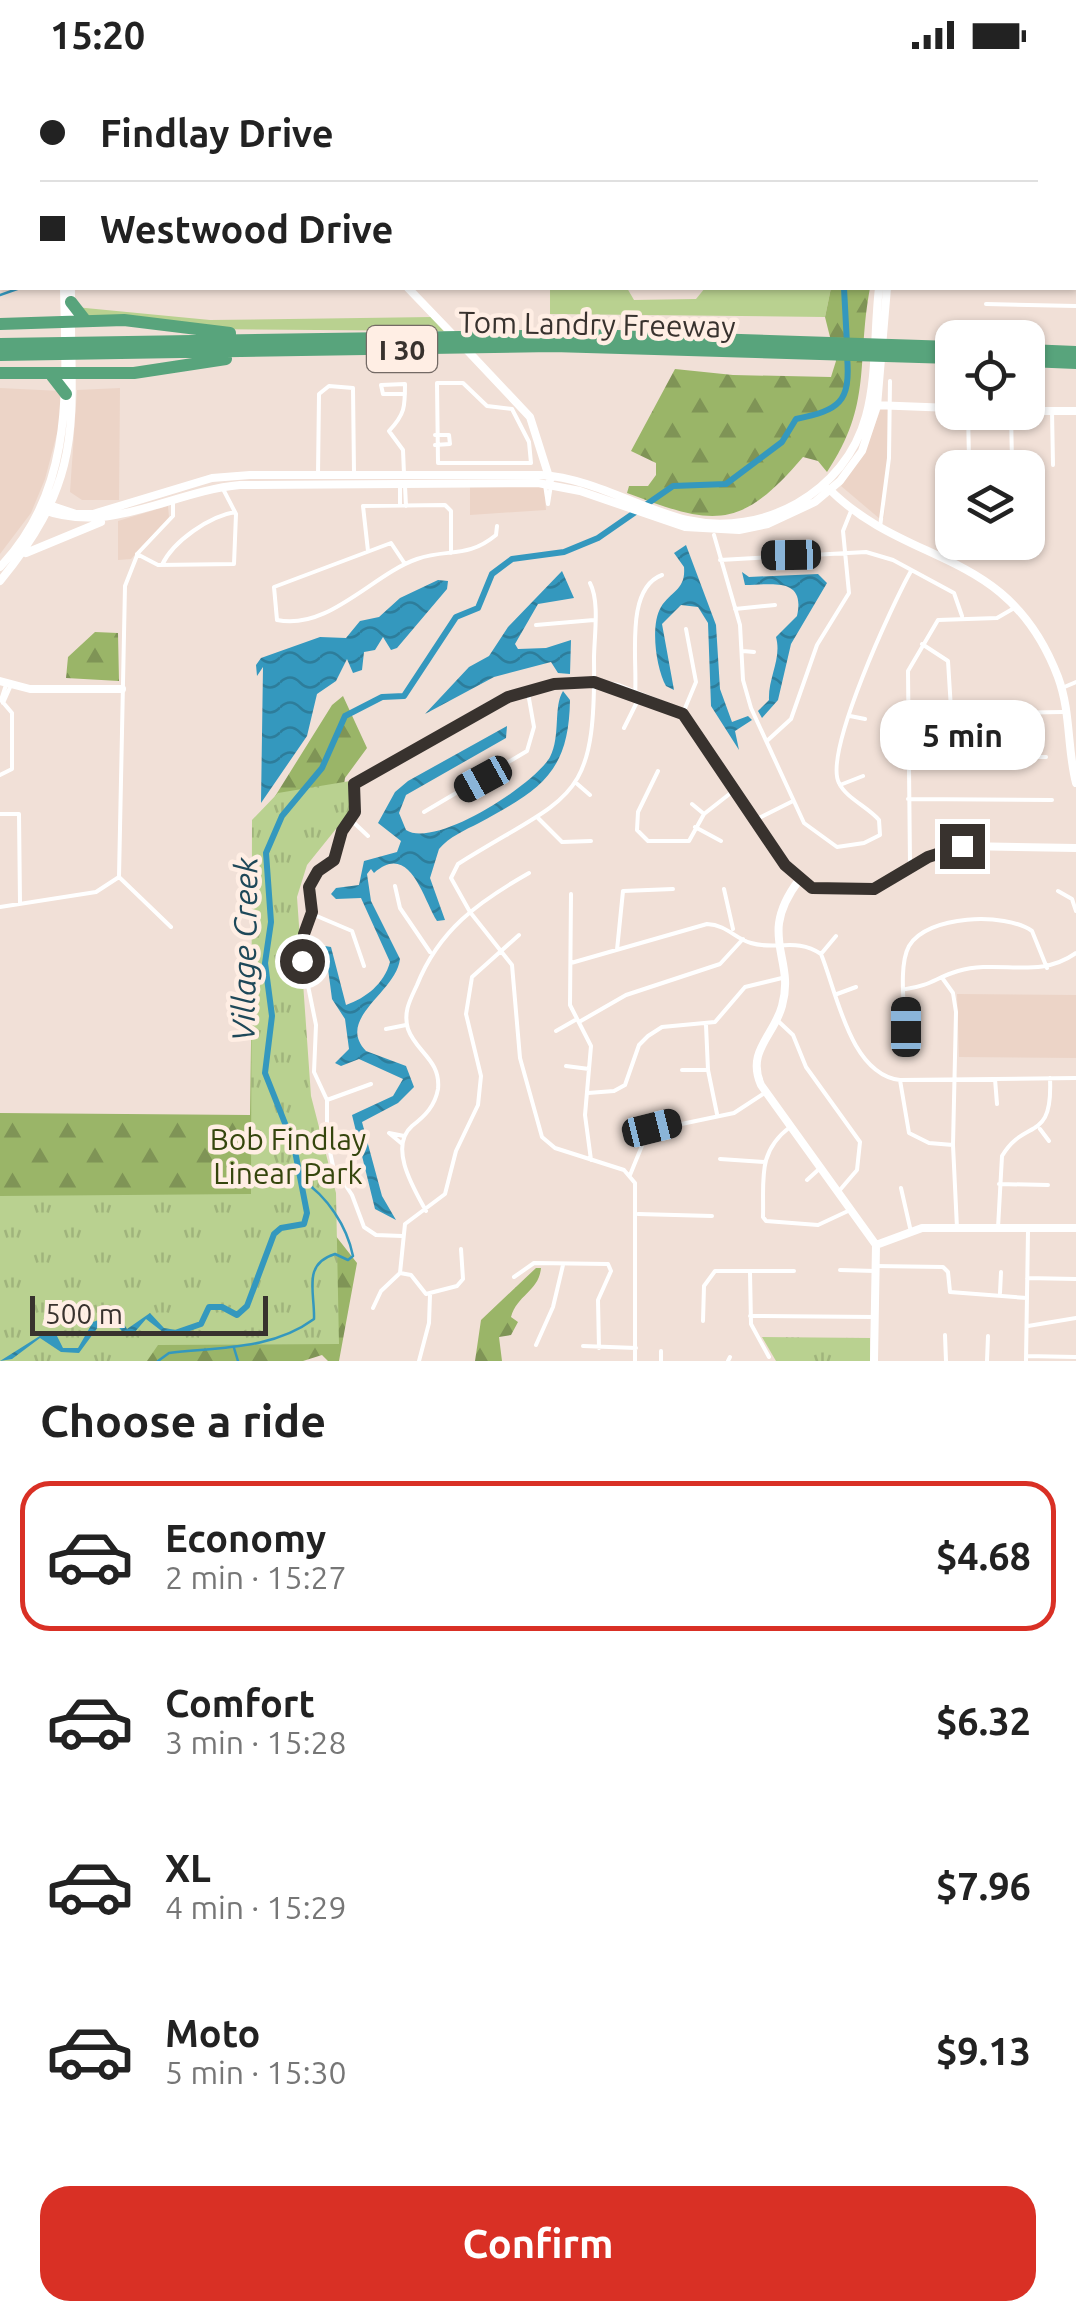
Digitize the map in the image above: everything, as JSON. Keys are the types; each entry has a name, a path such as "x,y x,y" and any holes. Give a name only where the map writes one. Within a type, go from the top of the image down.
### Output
{"highway":[{"path":"68,295 69,324"},
{"path":"68,295 69,324"},
{"path":"0,324 69,324 292,345"},
{"name":"Tom Landry Freeway","path":"0,355 586,334 901,350 935,355"},
{"name":"Tom Landry Freeway","path":"0,344 292,345"},
{"path":"0,373 134,373 292,345"},
{"name":"Tom Landry Freeway","path":"901,350 935,348"},
{"path":"1045,351 1076,352"},
{"path":"1045,362 1076,364"},
{"path":"69,372 70,393"},
{"path":"69,372 70,393"}],"main road":[{"path":"410,290 517,408 530,417 548,480"},
{"path":"872,406 879,290"},
{"path":"318,479 354,474 404,479 469,468 548,480 708,530 754,528 798,512 829,486 851,453 872,406 888,290"},
{"path":"69,324 69,372"},
{"path":"0,580 22,555 61,480 69,447 66,418 70,393"},
{"path":"0,566 46,507 68,432 70,393"},
{"path":"872,406 935,408"},
{"path":"1045,411 1076,411"},
{"path":"546,463 565,478 627,504"},
{"path":"22,555 109,519 220,482 565,478"},
{"path":"61,480 62,500 79,514"},
{"path":"829,486 851,511 962,565 1016,608 1040,639 1062,688 1073,736 1076,783"},
{"path":"829,486 880,527"},
{"path":"46,507 79,514 172,496"},
{"path":"46,507 76,520 109,519"},
{"path":"353,785 496,702 528,690 594,682 683,714 799,880 820,890 856,891 890,883 937,853 962,846 1076,848"},
{"path":"6,687 122,689"},
{"path":"799,880 780,912 777,943 783,1003 757,1053 758,1078 876,1246 874,1361"},
{"path":"876,1246 911,1232 1076,1228"}],"street":[{"path":"986,304 1076,306"},
{"path":"880,527 884,519 892,407 890,381"},
{"path":"437,383 463,384 486,406 517,408 531,463 469,468 438,463 437,383"},
{"path":"403,506 404,450 389,431 404,416 405,394 405,384 381,386 383,394 405,394"},
{"path":"318,479 319,391 338,386 352,387 354,394 354,474"},
{"path":"1052,411 1053,465"},
{"path":"435,445 449,445 450,437 436,435"},
{"path":"137,554 162,564 234,564 235,512 220,482"},
{"path":"171,927 118,877 124,586 137,554 173,516 172,496"},
{"path":"368,551 362,509 448,506 451,553"},
{"path":"768,740 791,719 817,645 848,593 844,524 851,511"},
{"path":"162,564 176,546 213,518 235,512"},
{"path":"405,564 392,544 274,587 278,621 322,612 405,564 478,548 496,535 497,526"},
{"path":"714,535 734,610 746,692 807,826 832,846 864,844 880,830 878,818 840,785 836,768 880,630 911,572"},
{"path":"718,560 733,556 875,554 954,593 962,616"},
{"path":"624,728 638,695 639,602 647,585 662,576"},
{"path":"590,582 594,620 592,746 575,782 538,818 454,867 453,885 470,912 502,948 514,975 514,1020 540,1133 552,1147 630,1176 636,1187 636,1361"},
{"path":"734,610 775,606"},
{"path":"911,869 908,670 938,620 962,616 997,618 1016,608"},
{"path":"536,625 594,620"},
{"path":"683,714 696,682 686,628"},
{"path":"922,644 948,662 951,709"},
{"path":"742,651 754,652"},
{"path":"1062,688 1076,682"},
{"path":"0,775 11,773 13,718 2,703 6,687"},
{"path":"424,812 527,750 534,727 528,690"},
{"path":"994,714 1068,711"},
{"path":"850,716 865,719"},
{"path":"907,757 1046,757"},
{"path":"658,771 638,812 641,836 678,844 689,841 704,814 736,789"},
{"path":"840,785 863,776"},
{"path":"575,782 590,795"},
{"path":"353,785 357,806 334,860 310,883 312,914 304,934 302,961 316,1025 314,1072 327,1100 329,1152 364,1227 376,1235 402,1236"},
{"path":"756,819 793,800"},
{"path":"908,800 1052,800"},
{"path":"692,804 704,814"},
{"path":"0,814 19,814 20,903"},
{"path":"538,818 562,842 575,845 591,841"},
{"path":"350,820 368,836"},
{"path":"695,827 722,841"},
{"path":"426,1211 410,1180 402,1143 429,1110 438,1084 432,1061 407,1024 408,1005 430,952 470,912 529,873"},
{"path":"0,906 96,892 118,877"},
{"path":"394,886 400,908 430,952"},
{"path":"617,950 623,892 672,889"},
{"path":"724,890 734,931"},
{"path":"1058,891 1072,899 1076,911"},
{"path":"571,894 570,1005 590,1040 585,1125 591,1160"},
{"path":"312,914 339,922 352,931 364,966"},
{"path":"906,1032 906,956 912,942 951,923 1004,918 1028,927 1047,968"},
{"path":"571,963 707,924 734,931 743,939 800,943 821,954 850,1031 868,1062 884,1076 900,1080 1076,1078"},
{"path":"373,1308 382,1291 400,1273 405,1224 426,1211 450,1186 456,1151 475,1117 482,1076 466,1014 470,982 481,965 519,934"},
{"path":"821,954 836,936"},
{"path":"556,1031 630,994 720,964 743,939"},
{"path":"906,989 930,986 968,970 1047,968 1076,952"},
{"path":"587,1093 614,1091 626,1084 638,1045 662,1027 720,1019 751,983 782,978"},
{"path":"942,979 955,1000 953,1145 957,1228"},
{"path":"836,994 856,987"},
{"path":"777,1020 793,1035 806,1067 860,1142 857,1170 839,1191"},
{"path":"706,1023 708,1070 717,1114"},
{"path":"386,1028 407,1024"},
{"path":"566,1066 589,1069"},
{"path":"682,1070 708,1070"},
{"path":"995,1078 998,1104"},
{"path":"998,1228 1004,1152 1039,1128 1051,1104 1050,1078"},
{"path":"900,1080 907,1130 929,1143 953,1145"},
{"path":"327,1100 370,1084"},
{"path":"630,1176 648,1131 743,1109 766,1092"},
{"path":"791,1126 770,1144 765,1162 766,1221 818,1225 852,1208"},
{"path":"1039,1128 1048,1141"},
{"path":"402,1143 388,1134 404,1136"},
{"path":"720,1159 765,1162"},
{"path":"807,1180 821,1167"},
{"path":"999,1184 1048,1186"},
{"path":"902,1188 911,1232"},
{"path":"638,1214 712,1216"},
{"path":"1028,1228 1026,1359 1076,1356"},
{"path":"430,1295 461,1283 460,1249"},
{"path":"514,1277 534,1263 608,1264 611,1271 598,1300 599,1348"},
{"path":"536,1345 553,1307 563,1263"},
{"path":"840,1270 943,1267 948,1272 950,1292 1027,1298"},
{"path":"704,1321 704,1286 710,1274 720,1268 794,1271"},
{"path":"750,1271 750,1316 769,1358"},
{"path":"1000,1293 1001,1272"},
{"path":"400,1273 411,1276 430,1295 429,1324 419,1361"},
{"path":"1028,1278 1076,1279"},
{"path":"750,1316 875,1317"},
{"path":"1028,1326 1076,1318"},
{"path":"945,1335 946,1361"},
{"path":"987,1361 988,1336"},
{"path":"583,1346 636,1348"},
{"path":"661,1351 661,1361"}],"shaded area":[{"path":"0,388 61,391 59,426 45,479 31,513 0,554"},
{"path":"120,388 119,500 82,500 70,492 77,390"},
{"path":"881,408 890,408 884,518 880,519 841,486 866,449"},
{"path":"470,487 544,487 546,510 470,515"},
{"path":"168,506 169,517 131,559 118,560 118,521"},
{"path":"957,994 1076,995 1076,1058 959,1057"}],"green space":[{"path":"550,290 628,290 634,300 696,299 703,290 831,290 825,317 550,314"},
{"path":"831,290 870,290 857,403 841,448 827,472 818,461 803,457 761,498 743,510 724,515 682,512 627,493 629,486 648,486 656,475 656,463 631,451 675,369 733,375 831,377 836,361 825,317"},
{"path":"75,307 210,320 432,317 445,331 202,329 85,316"},
{"path":"95,632 118,633 119,681 66,678 68,657"},
{"name":"Bob Findlay Linear Park","path":"343,696 367,748 345,778 343,791 290,890 313,1207 357,1263 339,1361 328,1361 322,1355 303,1361 0,1361 0,1113 250,1115 254,830 332,705"},
{"name":"Bob Findlay Linear Park","path":"350,781 352,809 307,865 297,897 311,1096 336,1193 339,1344 158,1345 147,1361 0,1361 0,1196 251,1194 252,820 278,793"},
{"path":"536,1268 541,1268 536,1282 511,1317 518,1322 511,1335 499,1337 502,1361 475,1361 481,1320"},
{"path":"762,1337 870,1338 870,1361 776,1361"}],"water":[{"path":"686,545 716,625 720,689 732,722 748,716 752,720 735,731 739,750 711,706 708,623 698,607 681,605 662,624 674,690 666,686 659,669 655,635 658,615 683,581 684,567 674,553"},
{"path":"562,571 574,598 538,604 515,644 518,649 546,648 571,640 570,674 558,673 551,662 494,677 425,714 469,667 489,656 508,627"},
{"path":"742,572 749,577 818,574 827,583 791,644 778,700 762,718 758,711 769,700 776,637 797,616 798,603 796,594 784,586 745,585"},
{"path":"438,580 448,581 447,589 397,648 391,650 383,637 375,650 364,652 362,670 353,673 347,659 336,681 317,694 307,736 261,803 263,667 257,676 256,665 261,658 320,637 346,638 360,621 379,617 400,598"},
{"path":"563,691 570,700 568,725 564,746 547,777 518,800 439,849 430,878 445,920 437,921 406,868 386,865 367,874 371,901 400,959 389,983 362,1016 358,1039 366,1051 406,1066 414,1087 398,1103 362,1122 382,1196 396,1220 375,1209 352,1115 393,1096 403,1079 359,1059 341,1066 335,1063 349,1049 345,1019 332,999 325,946 331,947 346,1005 373,989 390,962 361,898 336,899 331,894 336,888 359,885 364,861 397,852 401,841 378,823 395,792 408,781 507,726 506,738 406,795 399,813 406,830 438,831 483,811 525,783 550,757"},
{"path":"117,1313 127,1329 150,1313 164,1328 182,1331 168,1336 146,1319 134,1333 125,1335 116,1324 101,1323 79,1353 61,1352 40,1338 12,1359 0,1361 46,1332 56,1334 63,1348 78,1348 93,1322"}],"waterway":[{"path":"0,295 14,290"},
{"name":"Village Creek","path":"844,290 847,344"},
{"name":"Village Creek","path":"175,1333 201,1324 209,1307 222,1307 237,1315 247,1306 274,1234 281,1228 304,1224 307,1213 294,1146 265,1073 272,1016 265,963 271,922 266,853 282,816 322,768 345,716 382,697 404,696 456,617 478,608 492,574 512,559 564,552 598,538 673,486 726,484 782,442 796,419 832,408 847,384 847,356"},
{"path":"158,1361 169,1353 263,1342 314,1319 312,1280 318,1265 335,1254 348,1260 353,1256 335,1213 302,1180"},
{"path":"234,1348 238,1361"}],"route":[{"path":"302,961 304,934 312,912 309,887 318,871 334,860 338,840 355,812 354,784 496,702 554,684 584,682 618,687 680,711 692,722 785,865 812,888 874,889 928,857 962,846"}]}
